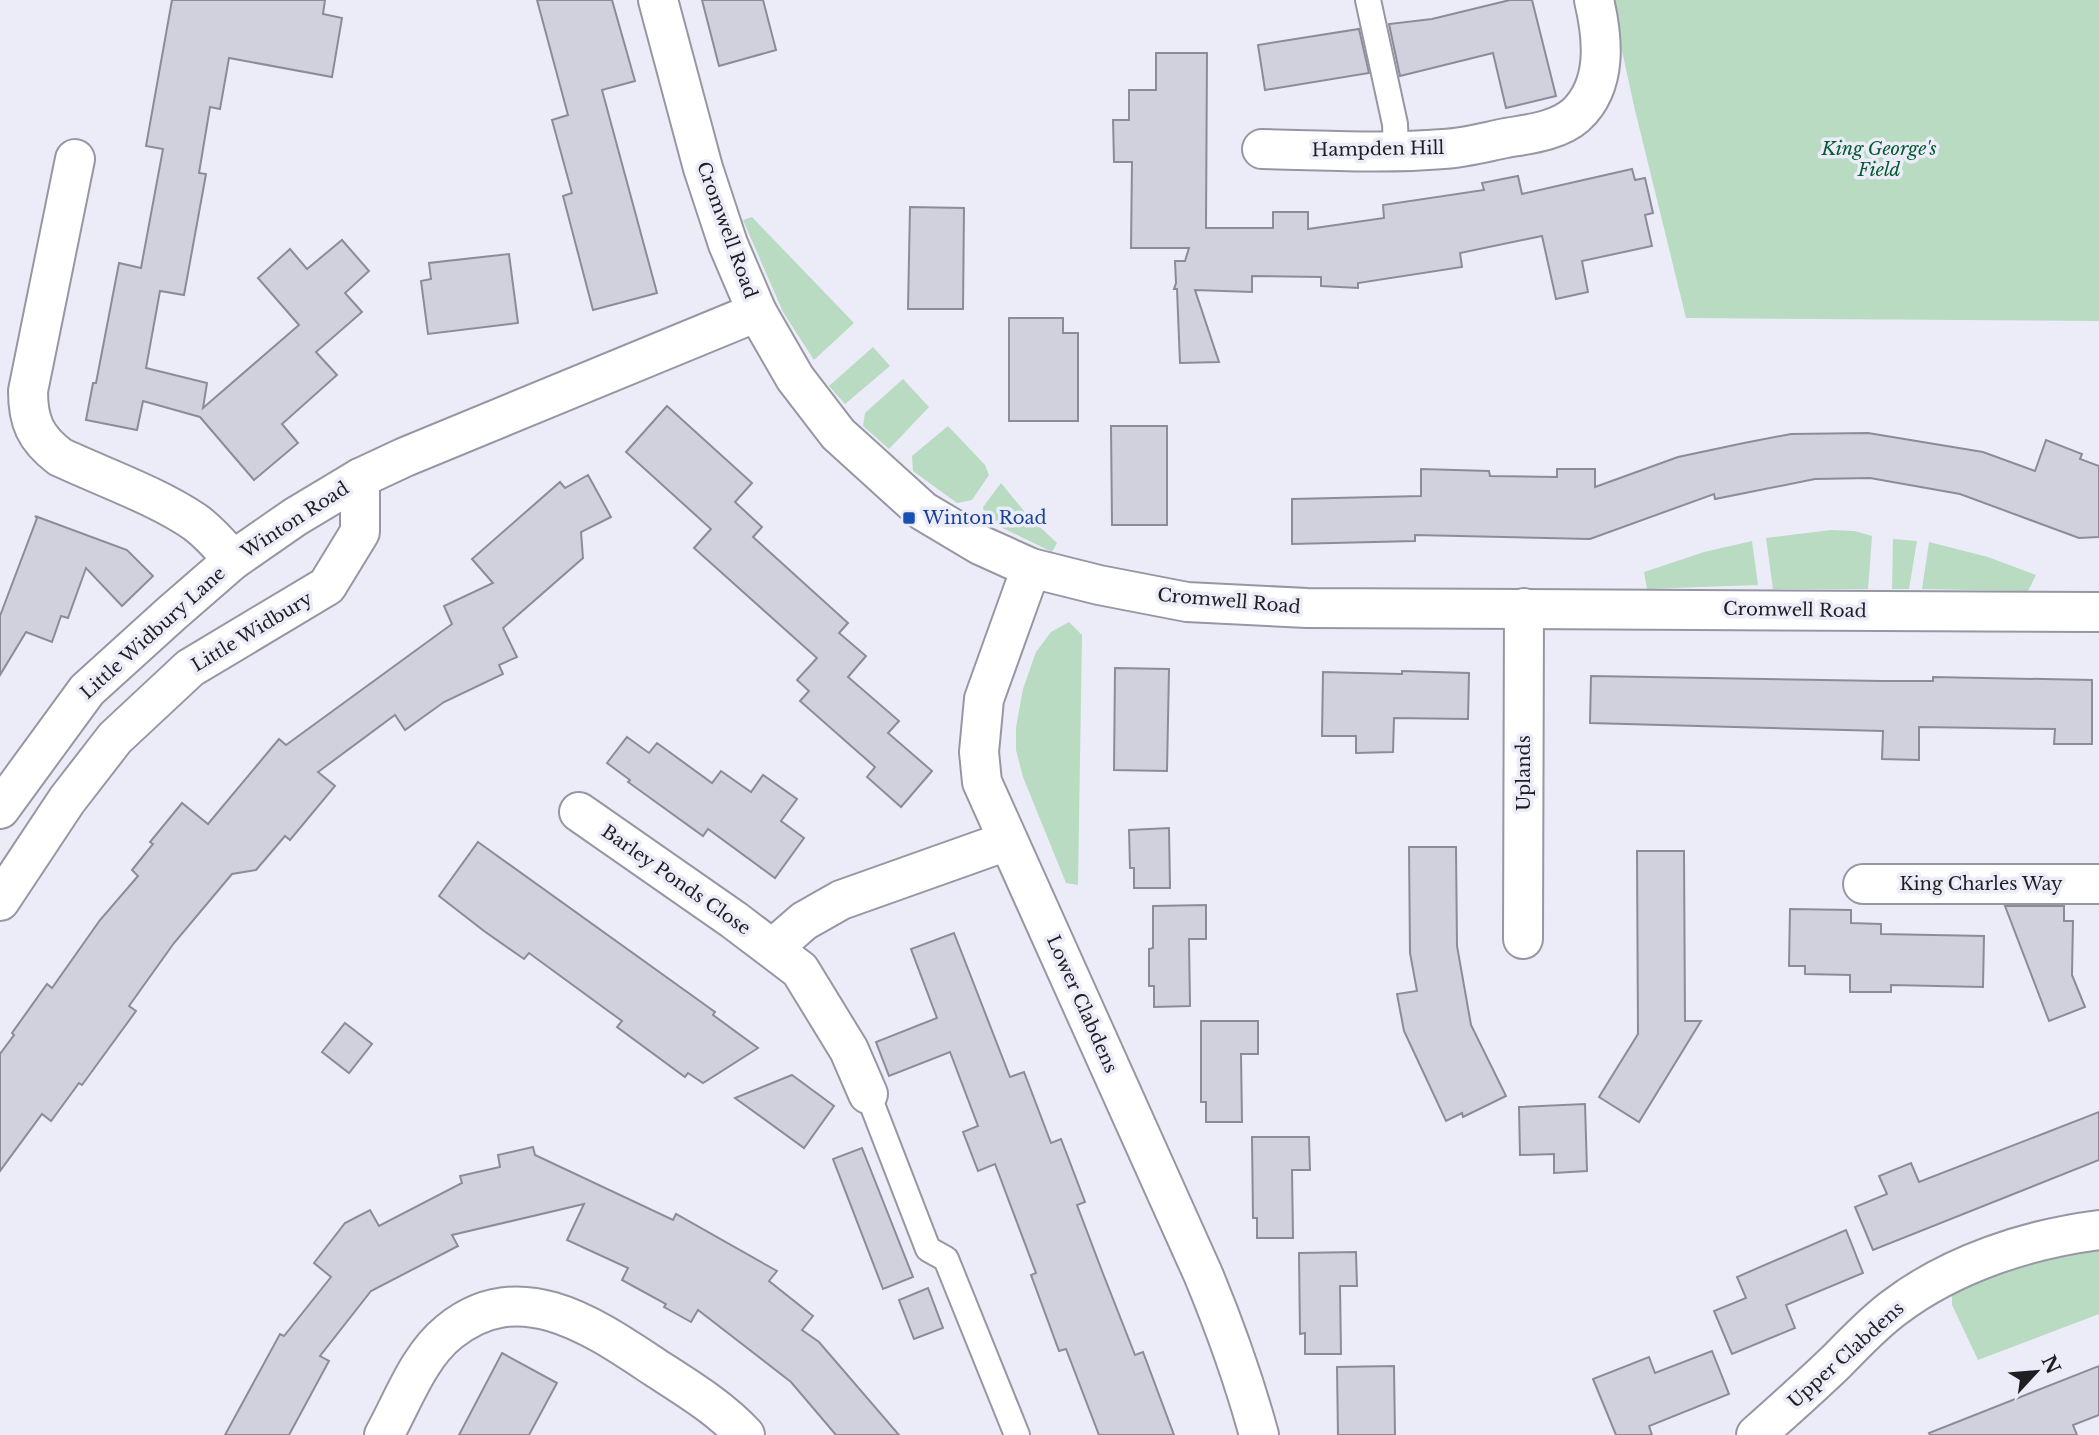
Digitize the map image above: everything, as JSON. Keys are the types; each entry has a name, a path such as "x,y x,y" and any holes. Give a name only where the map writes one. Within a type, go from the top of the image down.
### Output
{"street":[{"name":"Cromwell Road","path":"658,0 703,168 728,244 757,312 795,378 838,434 923,511 980,545 1031,568 1099,586 1187,602 1307,608 2099,612"},
{"name":"Hampden Hill","path":"1262,149 1446,149 1538,133 1560,125 1575,116 1588,101 1601,68 1599,21 1594,0"},
{"name":"Winton Road","path":"75,159 28,391 28,413 33,427 46,447 60,457 196,523 213,536 233,560 295,517 360,478 757,312"},
{"name":"Little Widbury","path":"0,901 67,800 115,738 190,668 327,586 360,532 360,478"},
{"name":"Little Widbury Lane","path":"0,809 87,691 233,560"},
{"name":"Lower Clabdens","path":"1031,568 985,699 979,752 982,782 1203,1274 1236,1359 1259,1435"},
{"name":"Uplands","path":"1523,939 1524,608"},
{"name":"Barley Ponds Close","path":"579,812 800,970 849,1050 868,1094"},
{"path":"772,948 804,921 841,900 1007,841"},
{"name":"King Charles Way","path":"1863,884 2099,884"},
{"name":"Upper Clabdens","path":"1756,1435 1865,1332 1895,1307 1931,1284 2002,1252 2099,1230"},
{"path":"384,1435 436,1344 467,1320 504,1308 544,1309 571,1317 610,1337 696,1394 745,1435"}],"lane":[{"path":"1368,0 1395,124 1396,151"},
{"path":"868,1094 928,1249 946,1259 1017,1435"}],"green space":[{"name":"King George's Field","path":"1611,0 2099,0 2099,321 1686,318"},
{"path":"752,217 854,323 814,360 783,312 743,220"},
{"path":"873,347 890,366 845,404 829,386"},
{"path":"903,379 929,407 889,449 863,426 865,413"},
{"path":"948,426 985,465 989,475 972,500 957,503 913,471 912,456"},
{"path":"1001,483 1028,516 1057,543 1052,552 986,520 983,507"},
{"path":"1831,530 1855,531 1872,536 1868,589 1773,589 1766,538"},
{"path":"1893,539 1917,541 1909,589 1892,589"},
{"path":"1752,541 1758,585 1647,589 1644,572 1704,552"},
{"path":"1929,542 1988,557 2036,575 2028,591 1922,589"},
{"path":"1069,622 1082,635 1078,885 1066,883 1023,777 1016,750 1016,727 1023,689 1036,652 1051,632"},
{"path":"2099,1246 2099,1314 1978,1360 1952,1305 1952,1292 1991,1274 2056,1252"}],"building":[{"path":"172,0 325,0 323,14 342,18 332,77 229,58 220,109 210,107 199,173 206,174 184,295 160,291 146,368 207,383 203,408 299,325 258,278 290,249 307,269 342,240 369,271 345,293 362,312 316,352 337,375 282,424 298,443 254,480 200,417 143,401 137,430 86,420 93,383 96,383 119,263 141,268 163,149 146,146"},
{"path":"537,0 612,0 635,81 602,90 657,293 593,310 563,196 572,193 552,120 568,115"},
{"path":"702,0 763,0 776,50 719,66"},
{"path":"1510,0 1532,0 1556,96 1506,108 1493,53 1400,76 1389,24 1432,19"},
{"path":"1359,29 1369,73 1265,90 1258,45"},
{"path":"1156,53 1207,53 1206,228 1273,228 1273,212 1308,212 1308,229 1384,218 1383,205 1484,190 1482,183 1518,176 1522,194 1632,169 1635,180 1645,178 1653,213 1645,215 1652,246 1582,261 1588,292 1556,299 1542,236 1460,253 1462,267 1358,283 1358,288 1321,286 1321,277 1252,276 1252,292 1195,290 1219,362 1180,363 1177,289 1174,289 1175,261 1185,261 1189,248 1131,248 1132,162 1114,162 1113,120 1129,120 1129,90 1156,90"},
{"path":"910,207 964,208 963,309 908,309"},
{"path":"509,254 518,323 428,334 421,281 431,279 429,263"},
{"path":"1009,318 1063,318 1063,333 1078,333 1078,421 1009,421"},
{"path":"667,406 752,483 735,502 762,527 753,537 848,623 839,633 866,656 848,677 899,721 888,733 932,771 901,807 867,777 875,767 800,701 809,691 797,680 817,658 694,548 711,529 626,452"},
{"path":"1111,426 1167,426 1167,525 1112,525"},
{"path":"1868,433 1983,452 2035,471 2046,440 2082,454 2080,459 2099,466 2099,537 2079,538 1960,494 1870,478 1815,479 1715,499 1714,494 1590,539 1415,535 1415,541 1292,544 1292,499 1421,496 1421,469 1489,471 1490,476 1557,477 1557,469 1595,469 1595,487 1678,457 1744,443 1791,434"},
{"path":"588,475 611,517 581,532 583,558 503,628 517,657 499,665 503,674 444,702 405,730 395,715 318,772 335,786 290,840 285,836 256,870 232,874 174,943 129,1006 136,1011 82,1085 79,1083 51,1121 42,1114 0,1171 0,1054 47,984 52,988 100,920 138,876 132,870 153,844 150,842 182,803 208,824 279,739 286,745 452,624 444,606 493,583 472,559 560,482 565,488"},
{"path":"35,516 127,550 153,576 122,606 86,568 68,618 61,616 52,642 26,632 0,675 0,616 37,518"},
{"path":"1115,668 1169,669 1167,771 1114,770"},
{"path":"1402,671 1469,673 1468,719 1394,718 1393,752 1356,753 1356,736 1322,736 1323,672 1402,674"},
{"path":"1591,676 1883,681 1933,681 1933,677 2092,680 2092,744 2054,744 2055,729 1919,727 1919,760 1882,759 1883,731 1590,723"},
{"path":"627,737 649,753 657,743 712,783 721,771 751,792 763,775 797,799 781,821 804,838 775,878 708,829 703,836 628,782 630,780 607,763"},
{"path":"1169,828 1170,888 1134,888 1134,868 1130,868 1129,830"},
{"path":"478,842 715,1012 713,1015 758,1048 703,1083 688,1073 685,1077 617,1027 622,1021 529,953 524,959 484,931 439,896"},
{"path":"1409,847 1456,847 1457,946 1471,1025 1506,1096 1463,1117 1462,1113 1446,1121 1404,1031 1397,994 1417,991 1410,953"},
{"path":"1637,851 1684,851 1685,1021 1701,1021 1639,1122 1599,1097 1638,1034"},
{"path":"1206,905 1206,939 1189,939 1190,1006 1154,1007 1154,986 1149,986 1153,906"},
{"path":"2005,906 2064,906 2064,921 2073,921 2072,975 2085,1007 2049,1021"},
{"path":"1790,909 1851,910 1851,923 1881,924 1881,934 1984,936 1983,987 1891,985 1891,992 1850,992 1850,975 1805,974 1805,966 1789,966"},
{"path":"954,933 1010,1077 1024,1072 1051,1143 1061,1139 1085,1202 1077,1205 1102,1271 1135,1355 1143,1352 1174,1435 1099,1435 1066,1349 1059,1351 1031,1275 1036,1273 995,1164 978,1171 963,1132 978,1126 950,1052 889,1076 876,1042 937,1018 911,949"},
{"path":"1201,1021 1258,1021 1258,1054 1241,1054 1242,1122 1206,1122 1206,1102 1201,1102"},
{"path":"345,1023 372,1044 349,1073 322,1052"},
{"path":"792,1075 834,1106 804,1148 735,1098"},
{"path":"1585,1104 1587,1171 1554,1173 1554,1154 1520,1155 1519,1107"},
{"path":"2099,1112 2099,1160 1873,1250 1855,1207 1887,1194 1879,1176 1911,1163 1919,1182"},
{"path":"1252,1137 1309,1137 1310,1170 1292,1170 1293,1238 1257,1238 1257,1218 1253,1218"},
{"path":"533,1147 535,1155 673,1220 676,1214 777,1271 769,1281 813,1316 802,1330 819,1342 899,1435 836,1435 791,1382 698,1310 691,1322 664,1307 666,1304 622,1280 628,1268 567,1240 584,1204 452,1235 458,1246 371,1291 320,1356 329,1361 289,1435 225,1435 280,1334 284,1336 331,1277 314,1263 345,1223 370,1210 379,1226 462,1183 460,1176 500,1167 498,1155"},
{"path":"862,1148 913,1277 883,1289 833,1159"},
{"path":"1846,1230 1863,1273 1786,1305 1795,1328 1732,1354 1714,1311 1746,1298 1737,1277"},
{"path":"1356,1252 1357,1286 1340,1286 1341,1354 1305,1354 1305,1333 1300,1334 1299,1253"},
{"path":"928,1288 943,1328 914,1339 899,1300"},
{"path":"1712,1351 1729,1394 1649,1426 1652,1435 1616,1435 1593,1379 1649,1357 1655,1373"},
{"path":"502,1353 557,1383 529,1435 459,1435"},
{"path":"1394,1366 1395,1435 1338,1435 1337,1367"},
{"path":"2099,1366 2099,1415 2073,1425 2077,1435 1929,1433"}],"place":[{"name":"Winton Road","path":"909,518"}]}
